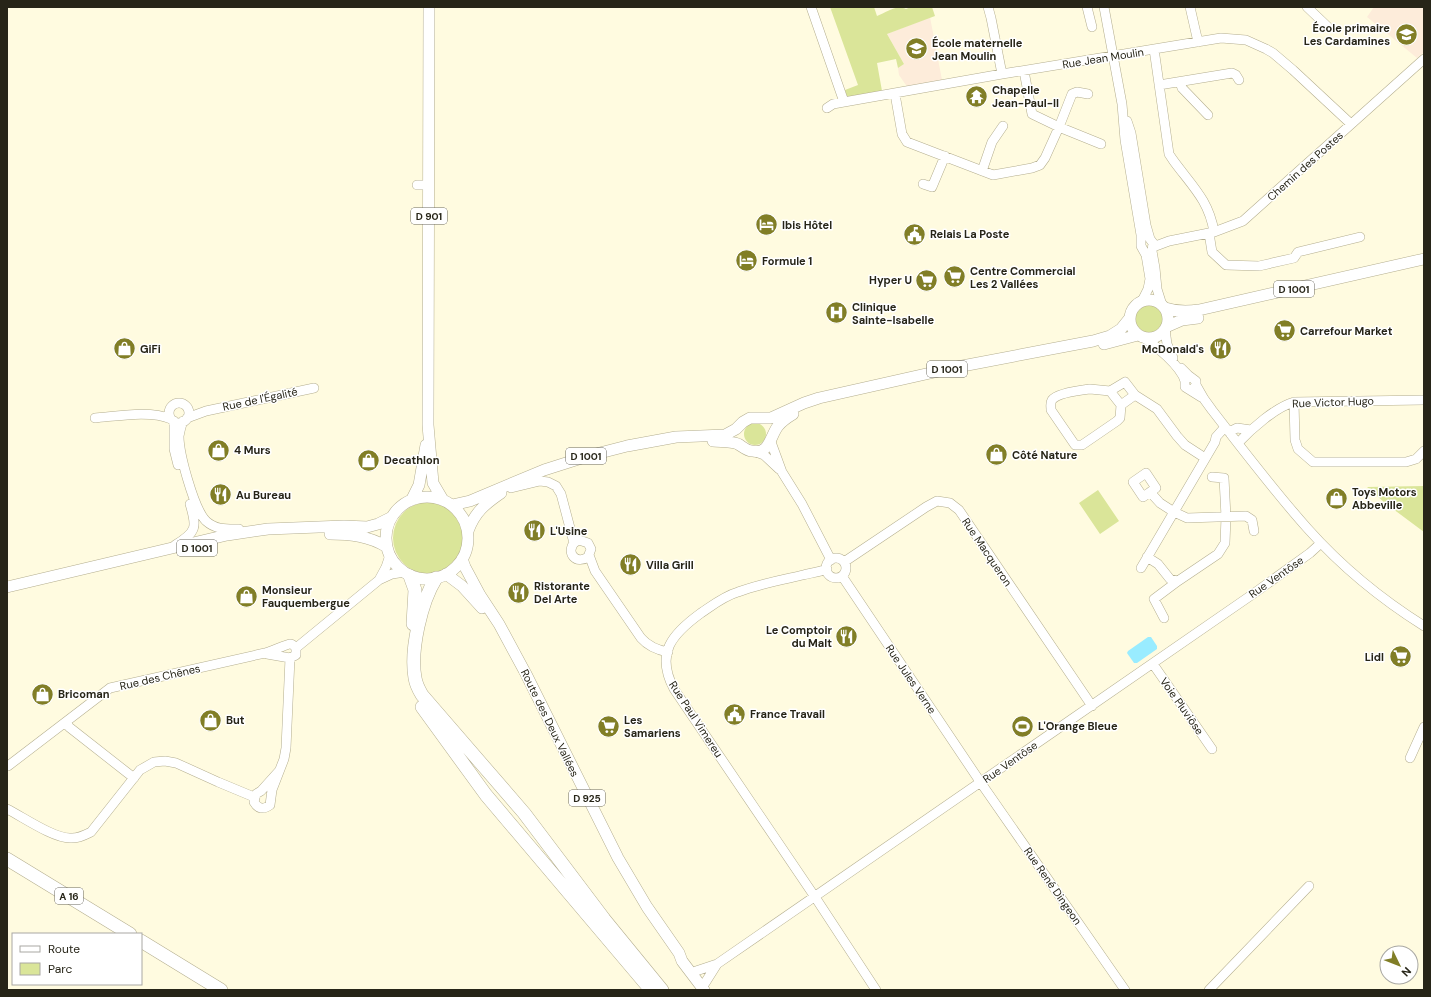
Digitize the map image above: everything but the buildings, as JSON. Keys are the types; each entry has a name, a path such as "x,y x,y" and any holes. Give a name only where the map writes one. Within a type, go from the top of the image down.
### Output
{"highway":[{"path":"408,574 414,585 416,596 410,659 411,679 413,690 424,711 491,800 642,979 657,988"},
{"path":"441,576 432,585 424,606 417,635 414,670 416,684 422,695 524,813 657,988"},
{"name":"A 16","path":"7,859 128,933"},
{"name":"A 16","path":"7,869 111,933"},
{"path":"142,942 221,990"},
{"path":"142,952 204,990"}],"main road":[{"name":"D 901","path":"429,7 428,425 433,483 448,502"},
{"name":"D 1001","path":"1163,307 1174,312 1199,310 1424,259"},
{"name":"D 1001","path":"1166,328 1182,320 1424,266"},
{"path":"1153,300 1163,307 1168,317 1166,328 1158,336 1153,338 1141,336 1132,328 1129,319 1133,308 1142,301 1153,300"},
{"name":"D 1001","path":"761,418 771,418 810,400 842,392 957,367 1104,338 1121,329 1129,319"},
{"name":"D 1001","path":"772,439 779,425 786,419 804,408 820,402 849,397 1001,362 1098,346 1141,336"},
{"path":"750,418 761,418 769,424 772,439 764,450 756,452 748,450 744,448 738,439 738,431 740,426 743,422 750,418"},
{"name":"D 901","path":"412,499 419,485 428,425"},
{"name":"D 1001","path":"448,502 470,501 568,462 608,450 676,437 725,435 740,426"},
{"name":"D 1001","path":"658,440 731,442 744,448"},
{"name":"D 1001","path":"468,531 475,515 480,509 516,483"},
{"path":"426,496 448,502 461,514 468,531 468,545 462,559 456,567 441,576 425,579 408,574 395,564 388,551 386,532 390,518 400,507 412,499 426,496"},
{"name":"D 1001","path":"7,587 227,535 268,529 367,527 378,524 390,518"},
{"name":"D 1001","path":"7,591 236,539 268,535 343,534 366,537 378,541 388,551"},
{"name":"Route des Deux Vallées","path":"462,559 480,595 499,624 526,674 618,858 648,907 679,953 682,961 706,988"},
{"name":"Route des Deux Vallées","path":"441,576 459,583 472,596 505,637"},
{"name":"Route des Deux Vallées","path":"679,953 686,958 706,988"}],"street":[{"path":"811,7 844,102"},
{"path":"988,7 1002,74"},
{"path":"1087,7 1092,27"},
{"path":"1104,7 1122,104 1131,134 1148,244 1158,292 1163,307"},
{"path":"1190,7 1198,42"},
{"path":"1307,7 1328,27"},
{"name":"Rue Jean Moulin","path":"827,108 833,104 844,102 1220,38 1246,40 1266,49 1293,70 1351,124"},
{"path":"1154,49 1170,154 1172,160 1203,199 1209,210 1212,252 1226,265 1259,266 1294,258 1298,252 1360,237"},
{"name":"Chemin des Postes","path":"1148,244 1211,233 1243,221 1424,59"},
{"path":"1024,71 1032,114 1101,144"},
{"path":"1159,85 1232,73 1236,75 1239,80"},
{"path":"1180,82 1182,88 1208,115"},
{"path":"895,94 902,134 907,142 993,175 1032,168 1040,165 1045,158 1059,127 1072,94 1077,92 1088,94"},
{"path":"982,171 992,142 1003,126"},
{"path":"923,184 932,187 945,156"},
{"path":"417,185 429,185"},
{"path":"1142,301 1148,289 1150,279 1148,244"},
{"path":"1166,328 1166,344 1173,358 1188,375 1191,383"},
{"path":"1141,336 1164,352 1178,370 1191,383 1283,500 1321,543 1340,562 1378,594 1424,626"},
{"path":"1110,391 1121,405 1120,418 1082,445 1076,445 1051,410 1052,399 1058,395 1090,389 1110,391 1124,382 1135,395 1157,409 1185,445 1205,458"},
{"name":"Rue de l'Égalité","path":"179,420 206,411 314,388"},
{"path":"1121,405 1135,395"},
{"name":"Rue Victor Hugo","path":"1141,568 1215,442 1216,436 1251,430 1282,406 1294,402 1424,400"},
{"path":"1294,402 1294,440 1296,445 1313,462 1406,462 1416,459 1424,451"},
{"path":"150,414 179,403 186,406 188,413 179,420 174,449 195,523 193,531 188,538 167,549"},
{"name":"Rue de l'Égalité","path":"186,406 206,411"},
{"path":"171,407 169,415 179,420"},
{"path":"95,418 150,414 179,420"},
{"path":"179,420 179,436 182,455 197,508 201,515 207,522 219,529 268,529"},
{"path":"1231,434 1237,428 1251,430"},
{"path":"772,439 782,472"},
{"path":"756,452 764,455 782,472 800,500 831,560"},
{"path":"1164,618 1154,599 1218,554 1225,543 1226,517 1224,478 1212,477"},
{"path":"505,490 540,481 548,482 556,486 561,494 574,543"},
{"path":"1150,492 1160,503 1187,518 1246,516 1252,520 1254,531"},
{"name":"Rue Macqueron","path":"844,562 926,507 937,501 950,503 959,510 1092,706"},
{"path":"582,540 588,543 590,549 586,558 576,559 571,555 570,549 574,543 582,540"},
{"name":"Rue Ventôse","path":"696,972 717,964 815,897 1153,664 1310,553 1321,543"},
{"path":"379,580 386,567 388,551"},
{"path":"1147,557 1158,564 1170,579 1178,581"},
{"path":"586,558 644,642 655,648 668,652"},
{"path":"838,558 844,562 846,571 842,576 834,577 829,574 827,569 828,562 838,558"},
{"name":"Rue Paul Vimereu","path":"815,897 674,689 668,676 666,660 673,637 679,630 728,595 746,589 827,569"},
{"path":"379,580 392,574 408,574"},
{"name":"Rue Jules Verne","path":"842,576 981,783"},
{"name":"Rue des Chênes","path":"8,766 110,688 264,654 286,654 290,644 296,648 379,580"},
{"path":"279,771 258,794 254,802 256,806 261,809 270,805 272,800 271,796 284,759 286,748 286,654"},
{"name":"Voie Pluviôse","path":"1153,664 1212,749"},
{"path":"66,722 69,727 134,778"},
{"path":"1410,758 1424,727"},
{"path":"7,809 59,837 72,839 81,837 91,832 140,770 154,762 165,761 176,763 218,782 258,794 266,792 271,796"},
{"name":"Rue René Dingeon","path":"981,783 1124,990"},
{"path":"1210,990 1309,886"},
{"path":"815,897 876,990"},
{"name":"Rue Ventôse","path":"706,988 717,964"}],"shaded area":[{"name":"École primaire Les Cardamines","path":"1374,7 1424,7 1424,52 1417,58 1367,17"},
{"name":"École maternelle Jean Moulin","path":"930,17 942,80 908,88 899,75 898,68 904,64 887,34"}],"green space":[{"path":"830,7 874,7 877,16 899,7 906,9 911,7 932,7 935,16 887,34 904,64 898,68 896,59 877,63 882,91 847,97 845,90 858,85"},
{"path":"1149,305 1155,306 1163,314 1163,326 1155,334 1149,335 1143,334 1135,326 1134,320 1135,314 1143,306"},
{"path":"751,423 759,423 766,430 766,438 759,445 751,445 744,438 744,430"},
{"path":"1424,486 1424,532 1385,503 1367,487"},
{"path":"1098,490 1119,521 1100,534 1079,503"},
{"path":"422,502 436,502 443,504 455,512 463,524 465,538 463,552 455,564 443,572 436,574 422,574 415,572 403,564 395,552 393,545 393,531 395,524 403,512 415,504"}],"water":[{"path":"1148,637 1151,637 1157,646 1157,649 1137,663 1134,663 1127,653 1128,651"}],"place":[{"name":"École primaire Les Cardamines","path":"1406,34"},
{"name":"École maternelle Jean Moulin","path":"916,49"},
{"name":"Chapelle Jean-Paul-II","path":"976,96"},
{"name":"Ibis Hôtel","path":"766,225"},
{"name":"Relais La Poste","path":"914,234"},
{"name":"Formule 1","path":"746,261"},
{"name":"Centre Commercial Les 2 Vallées","path":"954,277"},
{"name":"Hyper U","path":"927,280"},
{"name":"Clinique Sainte-Isabelle","path":"836,313"},
{"name":"Carrefour Market","path":"1285,331"},
{"name":"GiFi","path":"125,349"},
{"name":"McDonald's","path":"1220,349"},
{"name":"4 Murs","path":"219,450"},
{"name":"Côté Nature","path":"996,455"},
{"name":"Decathlon","path":"369,460"},
{"name":"Au Bureau","path":"221,495"},
{"name":"Toys Motors Abbeville","path":"1336,498"},
{"name":"L'Usine","path":"535,531"},
{"name":"Villa Grill","path":"631,565"},
{"name":"Ristorante Del Arte","path":"519,592"},
{"name":"Monsieur Fauquembergue","path":"247,596"},
{"name":"Le Comptoir du Malt","path":"847,636"},
{"name":"Lidl","path":"1400,657"},
{"name":"Bricoman","path":"42,694"},
{"name":"France Travail","path":"735,714"},
{"name":"But","path":"210,720"},
{"name":"Les Samariens","path":"609,726"},
{"name":"L'Orange Bleue","path":"1023,726"}]}
